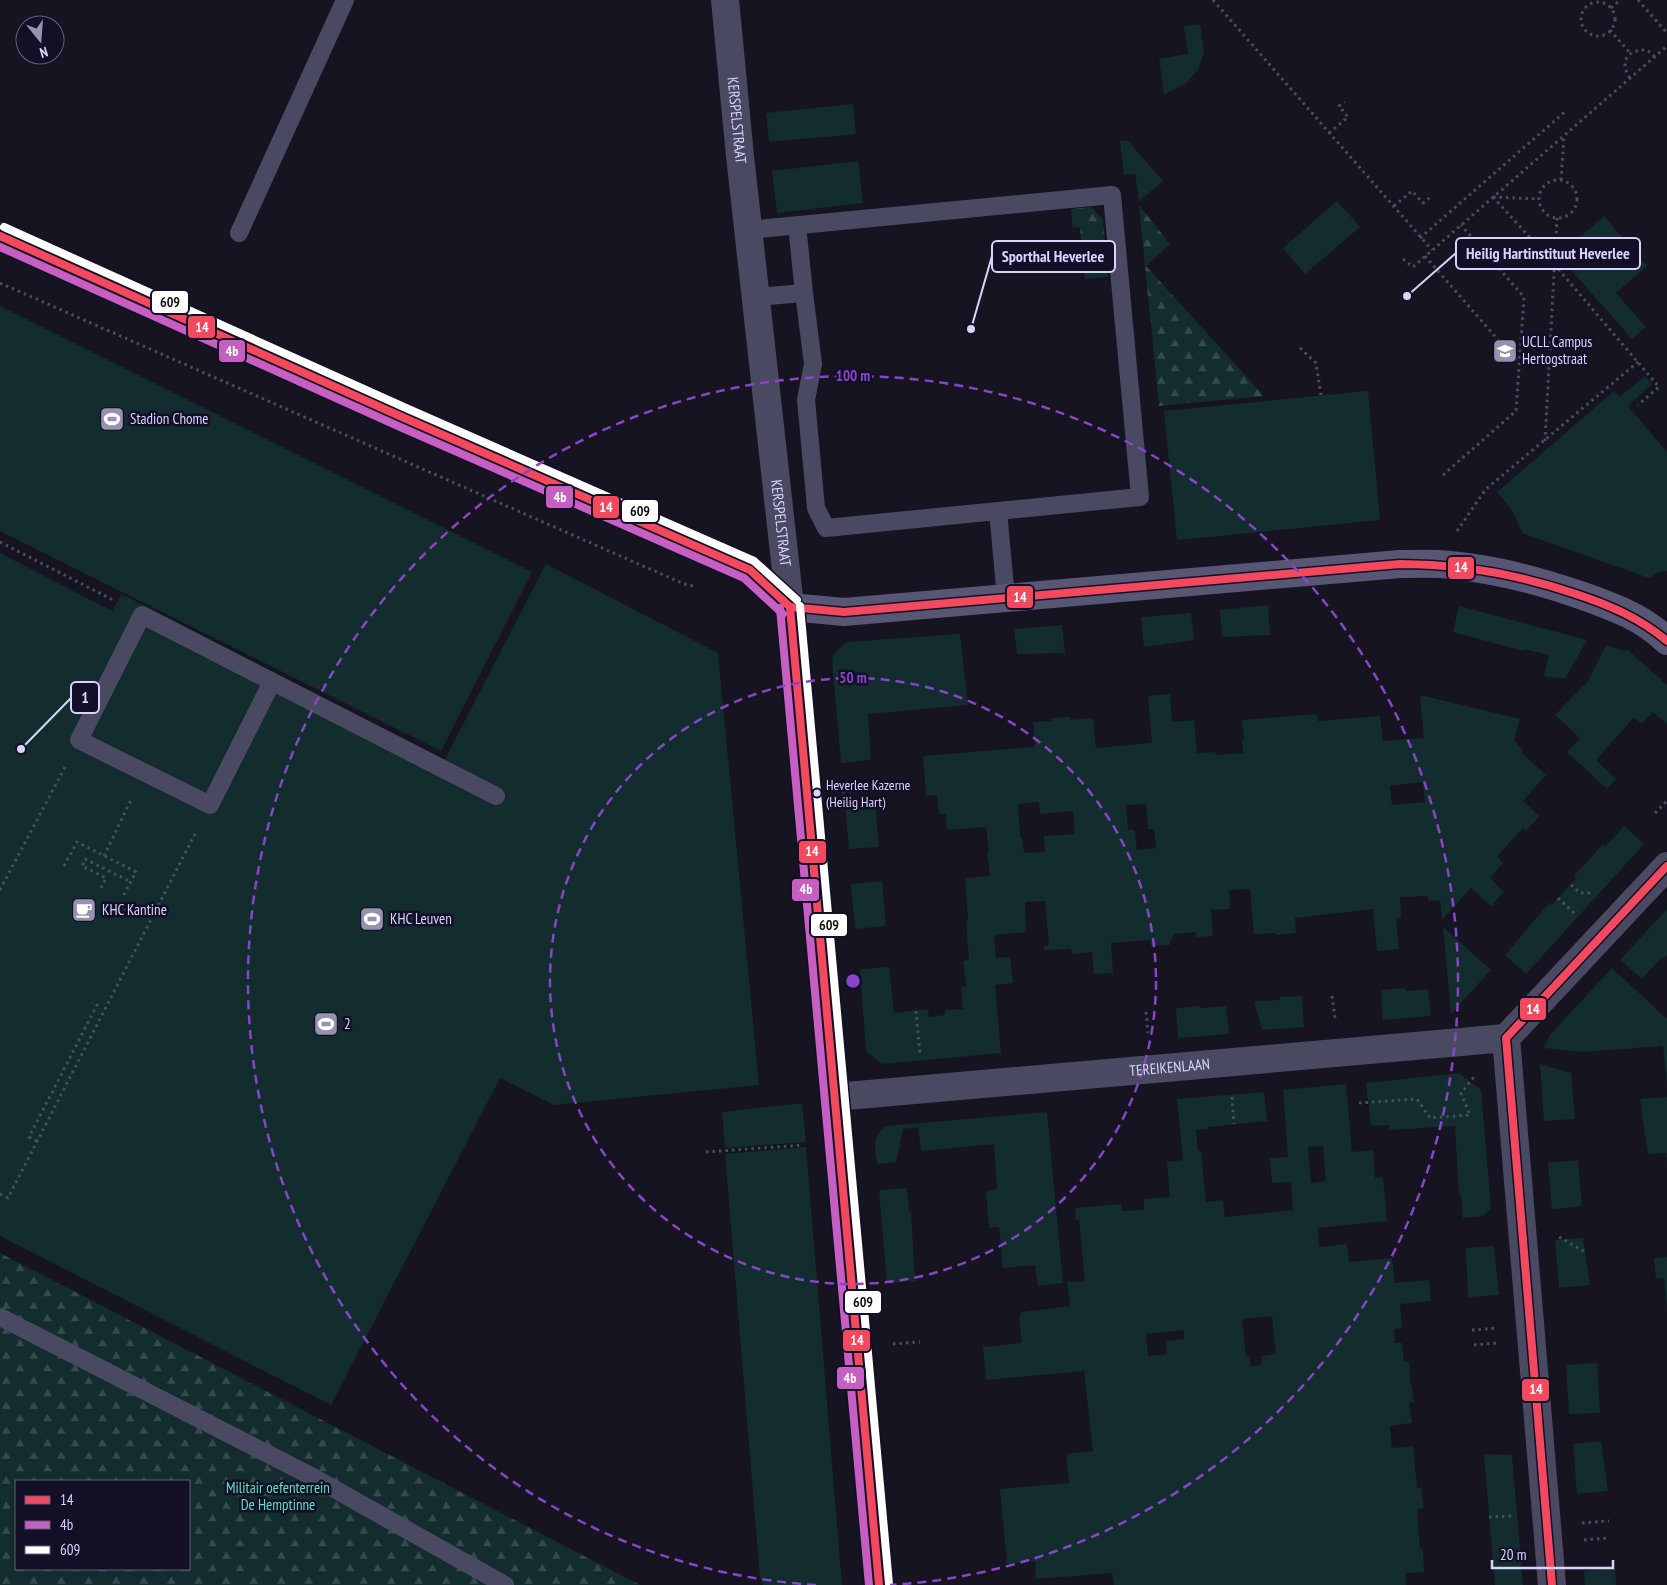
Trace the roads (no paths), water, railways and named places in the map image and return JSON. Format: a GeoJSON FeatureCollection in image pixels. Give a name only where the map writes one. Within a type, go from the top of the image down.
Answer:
{"type":"FeatureCollection","features":[{"type":"Feature","properties":{"kind":"street","name":"KERSPELSTRAAT"},"geometry":{"type":"LineString","coordinates":[[726,0],[748,230],[790,607],[879,1585]]}},
{"type":"Feature","properties":{"kind":"street"},"geometry":{"type":"LineString","coordinates":[[0,236],[402,417],[750,570],[790,607],[844,612],[1390,565],[1434,564],[1516,575],[1571,592],[1617,608],[1652,626],[1667,641]]}},
{"type":"Feature","properties":{"kind":"street"},"geometry":{"type":"LineString","coordinates":[[1552,1585],[1506,1038],[1667,866]]}},
{"type":"Feature","properties":{"kind":"street","name":"TEREIKENLAAN"},"geometry":{"type":"LineString","coordinates":[[835,1097],[1506,1038]]}},
{"type":"Feature","properties":{"kind":"lane"},"geometry":{"type":"LineString","coordinates":[[239,233],[345,0]]}},
{"type":"Feature","properties":{"kind":"lane"},"geometry":{"type":"LineString","coordinates":[[748,230],[797,225],[1112,195],[1140,497],[826,528],[816,508],[806,400],[813,364],[797,225]]}},
{"type":"Feature","properties":{"kind":"lane"},"geometry":{"type":"LineString","coordinates":[[756,296],[804,292]]}},
{"type":"Feature","properties":{"kind":"lane"},"geometry":{"type":"LineString","coordinates":[[998,511],[1006,598]]}},
{"type":"Feature","properties":{"kind":"lane"},"geometry":{"type":"LineString","coordinates":[[272,682],[210,805],[79,740],[142,615],[496,796]]}},
{"type":"Feature","properties":{"kind":"lane"},"geometry":{"type":"LineString","coordinates":[[0,1317],[312,1477],[505,1585]]}},
{"type":"Feature","properties":{"kind":"place","name":"Heilig Hartinstituut Heverlee"},"geometry":{"type":"Point","coordinates":[1407,296]}},
{"type":"Feature","properties":{"kind":"place","name":"Sporthal Heverlee"},"geometry":{"type":"Point","coordinates":[971,329]}},
{"type":"Feature","properties":{"kind":"place","name":"UCLL Campus Hertogstraat"},"geometry":{"type":"Point","coordinates":[1505,351]}},
{"type":"Feature","properties":{"kind":"place","name":"Stadion Chome"},"geometry":{"type":"Point","coordinates":[112,419]}},
{"type":"Feature","properties":{"kind":"place","name":"1"},"geometry":{"type":"Point","coordinates":[21,749]}},
{"type":"Feature","properties":{"kind":"place","name":"Heverlee Kazerne (Heilig Hart)"},"geometry":{"type":"Point","coordinates":[817,793]}},
{"type":"Feature","properties":{"kind":"place","name":"KHC Kantine"},"geometry":{"type":"Point","coordinates":[84,910]}},
{"type":"Feature","properties":{"kind":"place","name":"KHC Leuven"},"geometry":{"type":"Point","coordinates":[372,919]}},
{"type":"Feature","properties":{"kind":"place","name":"2"},"geometry":{"type":"Point","coordinates":[326,1024]}},
{"type":"Feature","properties":{"kind":"park label","name":"Militair oefenterrein De Hemptinne"},"geometry":{"type":"Point","coordinates":[278,1496]}}]}
